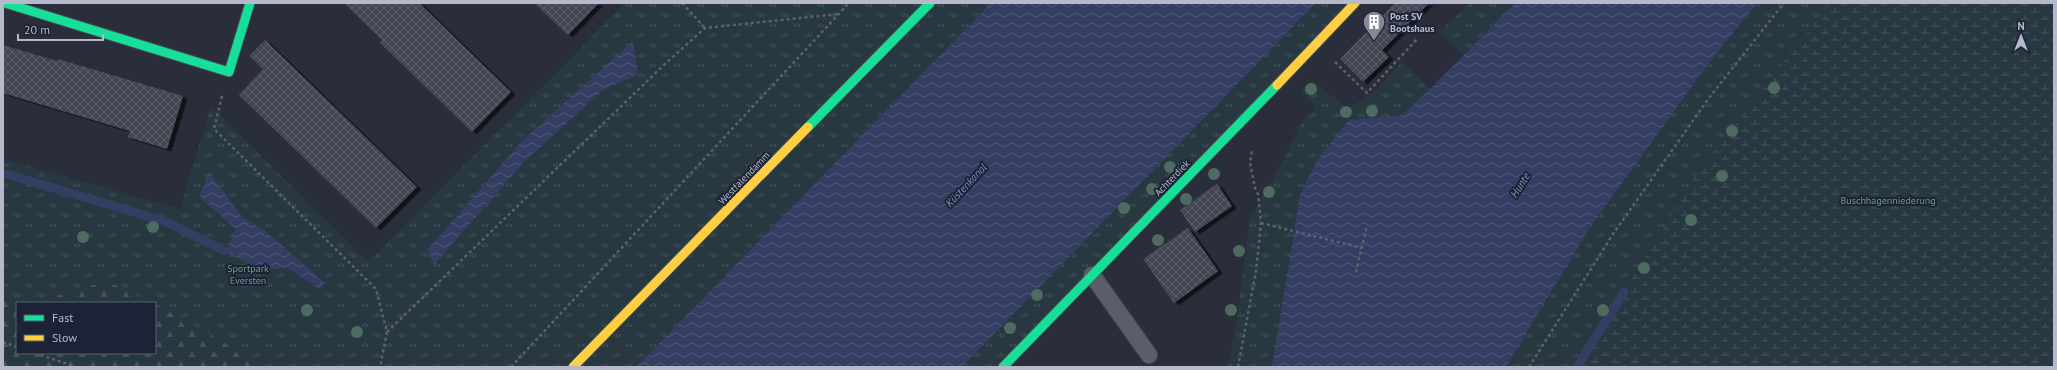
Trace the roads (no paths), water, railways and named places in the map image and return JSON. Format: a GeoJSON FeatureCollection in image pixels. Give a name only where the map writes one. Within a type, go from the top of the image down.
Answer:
{"type":"FeatureCollection","features":[{"type":"Feature","properties":{"kind":"street"},"geometry":{"type":"LineString","coordinates":[[5,3],[229,72],[250,3]]}},
{"type":"Feature","properties":{"kind":"street","name":"Westfalendamm"},"geometry":{"type":"LineString","coordinates":[[573,367],[930,3]]}},
{"type":"Feature","properties":{"kind":"street","name":"Achterdiek"},"geometry":{"type":"LineString","coordinates":[[1002,367],[1355,3]]}},
{"type":"Feature","properties":{"kind":"lane"},"geometry":{"type":"LineString","coordinates":[[1092,275],[1149,355]]}},
{"type":"Feature","properties":{"kind":"water","name":"Küstenkanal"},"geometry":{"type":"Polygon","coordinates":[[[991,3],[1316,3],[962,367],[636,367],[991,3]]]}},
{"type":"Feature","properties":{"kind":"water","name":"Hunte"},"geometry":{"type":"Polygon","coordinates":[[[1515,3],[1757,3],[1708,64],[1589,229],[1506,367],[1272,367],[1300,195],[1318,159],[1349,120],[1402,115],[1430,89],[1515,3]]]}},
{"type":"Feature","properties":{"kind":"water"},"geometry":{"type":"Polygon","coordinates":[[[633,41],[638,74],[603,90],[524,162],[434,265],[427,250],[521,142],[633,41]]]}},
{"type":"Feature","properties":{"kind":"water"},"geometry":{"type":"Polygon","coordinates":[[[209,172],[243,218],[263,229],[325,283],[319,289],[287,267],[262,271],[225,251],[236,229],[199,197],[209,172]]]}},
{"type":"Feature","properties":{"kind":"waterway"},"geometry":{"type":"LineString","coordinates":[[3,173],[167,222],[225,251]]}},
{"type":"Feature","properties":{"kind":"waterway"},"geometry":{"type":"LineString","coordinates":[[1577,367],[1624,292]]}},
{"type":"Feature","properties":{"kind":"place","name":"Post SV Bootshaus"},"geometry":{"type":"Point","coordinates":[1374,42]}},
{"type":"Feature","properties":{"kind":"park label","name":"Buschhagenniederung"},"geometry":{"type":"Point","coordinates":[1888,200]}},
{"type":"Feature","properties":{"kind":"park label","name":"Sportpark Eversten"},"geometry":{"type":"Point","coordinates":[248,274]}}]}
